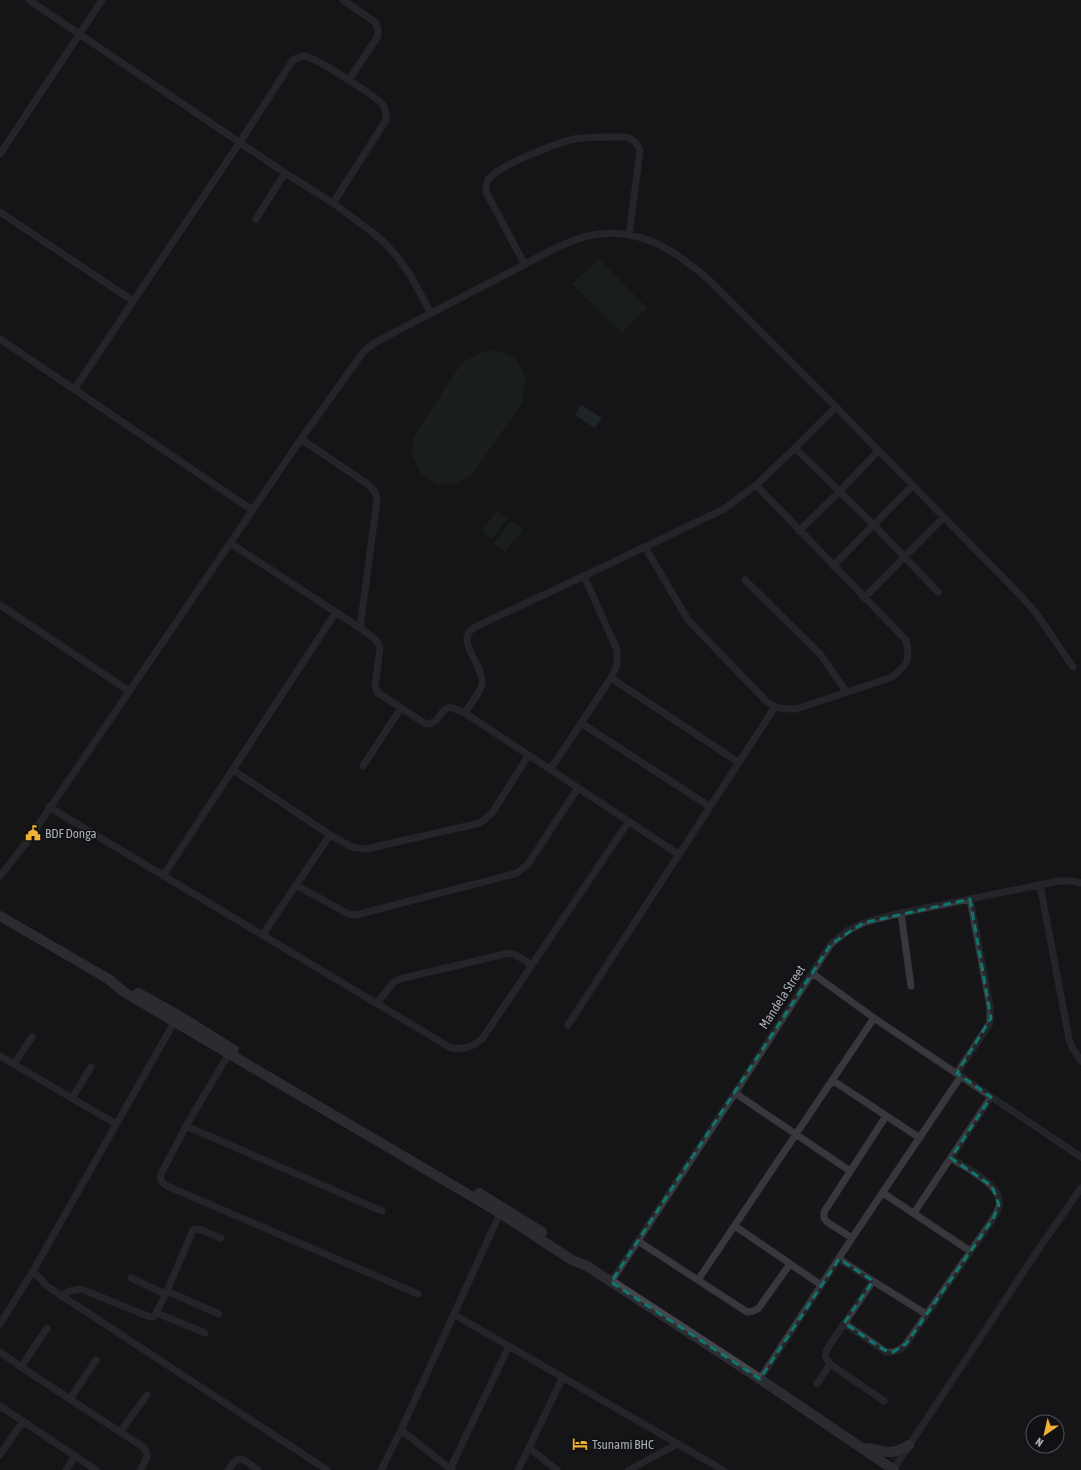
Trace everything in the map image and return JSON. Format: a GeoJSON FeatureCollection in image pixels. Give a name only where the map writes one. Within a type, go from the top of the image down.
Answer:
{"type":"FeatureCollection","features":[{"type":"Feature","properties":{"kind":"main road"},"geometry":{"type":"LineString","coordinates":[[0,916],[108,979],[140,994],[230,1051],[306,1094],[570,1251],[587,1266],[760,1379],[893,1470]]}},
{"type":"Feature","properties":{"kind":"main road"},"geometry":{"type":"LineString","coordinates":[[861,1447],[887,1453],[898,1451],[909,1445]]}},
{"type":"Feature","properties":{"kind":"street"},"geometry":{"type":"LineString","coordinates":[[29,0],[285,173],[333,203],[386,244],[409,273],[431,313]]}},
{"type":"Feature","properties":{"kind":"street"},"geometry":{"type":"LineString","coordinates":[[0,154],[102,0]]}},
{"type":"Feature","properties":{"kind":"street"},"geometry":{"type":"LineString","coordinates":[[343,0],[375,22],[378,29],[378,36],[349,80]]}},
{"type":"Feature","properties":{"kind":"street"},"geometry":{"type":"LineString","coordinates":[[75,388],[240,142],[293,60],[303,56],[312,58],[349,80],[382,104],[386,112],[386,120],[333,203]]}},
{"type":"Feature","properties":{"kind":"street"},"geometry":{"type":"LineString","coordinates":[[525,265],[486,192],[486,185],[488,180],[496,172],[537,151],[573,139],[626,137],[631,138],[639,146],[640,151],[629,235]]}},
{"type":"Feature","properties":{"kind":"street"},"geometry":{"type":"LineString","coordinates":[[256,219],[285,173]]}},
{"type":"Feature","properties":{"kind":"street"},"geometry":{"type":"LineString","coordinates":[[0,212],[133,301]]}},
{"type":"Feature","properties":{"kind":"street"},"geometry":{"type":"LineString","coordinates":[[0,876],[26,843],[252,510],[364,351],[376,342],[570,242],[593,235],[629,235],[654,242],[666,247],[707,278],[1021,596],[1036,613],[1073,667]]}},
{"type":"Feature","properties":{"kind":"street"},"geometry":{"type":"LineString","coordinates":[[0,338],[252,510]]}},
{"type":"Feature","properties":{"kind":"street"},"geometry":{"type":"LineString","coordinates":[[465,713],[482,685],[482,675],[469,648],[467,639],[468,633],[474,627],[724,509],[756,485],[836,407]]}},
{"type":"Feature","properties":{"kind":"street"},"geometry":{"type":"LineString","coordinates":[[301,439],[368,485],[375,492],[377,500],[360,628]]}},
{"type":"Feature","properties":{"kind":"street"},"geometry":{"type":"LineString","coordinates":[[795,448],[874,525],[938,592]]}},
{"type":"Feature","properties":{"kind":"street"},"geometry":{"type":"LineString","coordinates":[[799,531],[878,452]]}},
{"type":"Feature","properties":{"kind":"street"},"geometry":{"type":"LineString","coordinates":[[645,547],[688,620],[767,702],[775,707],[781,709],[796,709],[846,691],[890,678],[899,672],[906,664],[909,653],[906,640],[756,485]]}},
{"type":"Feature","properties":{"kind":"street"},"geometry":{"type":"LineString","coordinates":[[833,566],[912,486]]}},
{"type":"Feature","properties":{"kind":"street"},"geometry":{"type":"LineString","coordinates":[[864,598],[943,518]]}},
{"type":"Feature","properties":{"kind":"street"},"geometry":{"type":"LineString","coordinates":[[230,544],[336,612],[379,643],[380,648],[375,689],[378,693],[426,724],[435,723],[446,708],[450,706],[465,713],[678,854]]}},
{"type":"Feature","properties":{"kind":"street"},"geometry":{"type":"LineString","coordinates":[[550,770],[611,678],[617,665],[617,650],[584,576]]}},
{"type":"Feature","properties":{"kind":"street"},"geometry":{"type":"LineString","coordinates":[[745,580],[820,654],[846,691]]}},
{"type":"Feature","properties":{"kind":"street"},"geometry":{"type":"LineString","coordinates":[[0,605],[129,692]]}},
{"type":"Feature","properties":{"kind":"street"},"geometry":{"type":"LineString","coordinates":[[163,876],[336,612]]}},
{"type":"Feature","properties":{"kind":"street"},"geometry":{"type":"LineString","coordinates":[[611,678],[738,762]]}},
{"type":"Feature","properties":{"kind":"street"},"geometry":{"type":"LineString","coordinates":[[568,1025],[709,806],[775,707]]}},
{"type":"Feature","properties":{"kind":"street"},"geometry":{"type":"LineString","coordinates":[[363,766],[401,708]]}},
{"type":"Feature","properties":{"kind":"street"},"geometry":{"type":"LineString","coordinates":[[581,723],[709,806]]}},
{"type":"Feature","properties":{"kind":"street"},"geometry":{"type":"LineString","coordinates":[[233,770],[330,835],[352,847],[366,849],[480,823],[492,813],[528,756]]}},
{"type":"Feature","properties":{"kind":"street"},"geometry":{"type":"LineString","coordinates":[[296,885],[348,914],[356,915],[517,873],[528,864],[578,788]]}},
{"type":"Feature","properties":{"kind":"street"},"geometry":{"type":"LineString","coordinates":[[49,807],[452,1048],[461,1049],[469,1048],[482,1039],[629,821]]}},
{"type":"Feature","properties":{"kind":"street"},"geometry":{"type":"LineString","coordinates":[[263,934],[330,835]]}},
{"type":"Feature","properties":{"kind":"street","name":"Mandela Street"},"geometry":{"type":"LineString","coordinates":[[611,1282],[831,944],[847,932],[863,923],[901,913],[1040,885],[1065,881],[1081,883]]}},
{"type":"Feature","properties":{"kind":"street"},"geometry":{"type":"LineString","coordinates":[[1040,885],[1069,1039],[1072,1047],[1081,1060]]}},
{"type":"Feature","properties":{"kind":"street"},"geometry":{"type":"LineString","coordinates":[[760,1379],[852,1238],[920,1138],[988,1027],[991,1018],[990,1007],[970,899]]}},
{"type":"Feature","properties":{"kind":"street"},"geometry":{"type":"LineString","coordinates":[[901,913],[911,986]]}},
{"type":"Feature","properties":{"kind":"street"},"geometry":{"type":"LineString","coordinates":[[377,1003],[393,983],[400,979],[509,953],[516,955],[532,965]]}},
{"type":"Feature","properties":{"kind":"street"},"geometry":{"type":"LineString","coordinates":[[812,973],[874,1018],[1081,1157]]}},
{"type":"Feature","properties":{"kind":"street"},"geometry":{"type":"LineString","coordinates":[[0,1324],[33,1271],[176,1018]]}},
{"type":"Feature","properties":{"kind":"street"},"geometry":{"type":"LineString","coordinates":[[698,1280],[874,1018]]}},
{"type":"Feature","properties":{"kind":"street"},"geometry":{"type":"LineString","coordinates":[[14,1064],[32,1037]]}},
{"type":"Feature","properties":{"kind":"street"},"geometry":{"type":"LineString","coordinates":[[230,1051],[186,1126],[160,1177],[161,1182],[165,1186],[418,1294]]}},
{"type":"Feature","properties":{"kind":"street"},"geometry":{"type":"LineString","coordinates":[[0,1056],[116,1124]]}},
{"type":"Feature","properties":{"kind":"street"},"geometry":{"type":"LineString","coordinates":[[72,1098],[91,1067]]}},
{"type":"Feature","properties":{"kind":"street"},"geometry":{"type":"LineString","coordinates":[[832,1080],[920,1138]]}},
{"type":"Feature","properties":{"kind":"street"},"geometry":{"type":"LineString","coordinates":[[735,1093],[850,1171]]}},
{"type":"Feature","properties":{"kind":"street"},"geometry":{"type":"LineString","coordinates":[[914,1213],[991,1096]]}},
{"type":"Feature","properties":{"kind":"street"},"geometry":{"type":"LineString","coordinates":[[852,1238],[827,1222],[824,1215],[825,1209],[886,1116]]}},
{"type":"Feature","properties":{"kind":"street"},"geometry":{"type":"LineString","coordinates":[[186,1126],[382,1211]]}},
{"type":"Feature","properties":{"kind":"street"},"geometry":{"type":"LineString","coordinates":[[844,1323],[884,1350],[893,1352],[903,1347],[996,1214],[999,1205],[999,1197],[992,1186],[951,1158]]}},
{"type":"Feature","properties":{"kind":"street"},"geometry":{"type":"LineString","coordinates":[[893,1470],[1081,1188]]}},
{"type":"Feature","properties":{"kind":"street"},"geometry":{"type":"LineString","coordinates":[[883,1193],[970,1251]]}},
{"type":"Feature","properties":{"kind":"street"},"geometry":{"type":"LineString","coordinates":[[381,1470],[455,1314],[502,1210]]}},
{"type":"Feature","properties":{"kind":"street"},"geometry":{"type":"LineString","coordinates":[[735,1226],[821,1285]]}},
{"type":"Feature","properties":{"kind":"street"},"geometry":{"type":"LineString","coordinates":[[61,1296],[70,1291],[81,1289],[151,1317],[154,1316],[157,1313],[193,1230],[199,1228],[221,1238]]}},
{"type":"Feature","properties":{"kind":"street"},"geometry":{"type":"LineString","coordinates":[[638,1241],[744,1311],[751,1312],[760,1306],[790,1264]]}},
{"type":"Feature","properties":{"kind":"street"},"geometry":{"type":"LineString","coordinates":[[839,1258],[926,1314]]}},
{"type":"Feature","properties":{"kind":"street"},"geometry":{"type":"LineString","coordinates":[[33,1271],[44,1284],[61,1296],[327,1470]]}},
{"type":"Feature","properties":{"kind":"street"},"geometry":{"type":"LineString","coordinates":[[131,1278],[219,1314]]}},
{"type":"Feature","properties":{"kind":"street"},"geometry":{"type":"LineString","coordinates":[[873,1281],[825,1353],[830,1364],[884,1401]]}},
{"type":"Feature","properties":{"kind":"street"},"geometry":{"type":"LineString","coordinates":[[157,1313],[205,1333]]}},
{"type":"Feature","properties":{"kind":"street"},"geometry":{"type":"LineString","coordinates":[[455,1314],[723,1470]]}},
{"type":"Feature","properties":{"kind":"street"},"geometry":{"type":"LineString","coordinates":[[20,1367],[47,1328]]}},
{"type":"Feature","properties":{"kind":"street"},"geometry":{"type":"LineString","coordinates":[[401,1430],[451,1470],[508,1346]]}},
{"type":"Feature","properties":{"kind":"street"},"geometry":{"type":"LineString","coordinates":[[0,1352],[20,1367],[143,1447],[147,1453],[146,1460],[140,1470]]}},
{"type":"Feature","properties":{"kind":"street"},"geometry":{"type":"LineString","coordinates":[[70,1399],[96,1360]]}},
{"type":"Feature","properties":{"kind":"street"},"geometry":{"type":"LineString","coordinates":[[817,1384],[830,1364]]}},
{"type":"Feature","properties":{"kind":"street"},"geometry":{"type":"LineString","coordinates":[[518,1470],[563,1377]]}},
{"type":"Feature","properties":{"kind":"street"},"geometry":{"type":"LineString","coordinates":[[120,1432],[147,1395]]}},
{"type":"Feature","properties":{"kind":"street"},"geometry":{"type":"LineString","coordinates":[[0,1406],[96,1470]]}},
{"type":"Feature","properties":{"kind":"street"},"geometry":{"type":"LineString","coordinates":[[0,1455],[23,1421]]}},
{"type":"Feature","properties":{"kind":"street"},"geometry":{"type":"LineString","coordinates":[[629,1470],[676,1444]]}},
{"type":"Feature","properties":{"kind":"street"},"geometry":{"type":"LineString","coordinates":[[529,1448],[557,1470]]}},
{"type":"Feature","properties":{"kind":"street"},"geometry":{"type":"LineString","coordinates":[[66,1470],[75,1456]]}},
{"type":"Feature","properties":{"kind":"street"},"geometry":{"type":"LineString","coordinates":[[228,1470],[234,1462],[239,1459],[244,1460],[258,1470]]}},
{"type":"Feature","properties":{"kind":"highlighted area"},"geometry":{"type":"Polygon","coordinates":[[[970,899],[991,1018],[957,1073],[991,1097],[951,1158],[992,1186],[999,1205],[993,1219],[906,1344],[893,1352],[884,1350],[844,1323],[873,1281],[839,1259],[760,1379],[611,1282],[831,944],[863,923],[970,899]]]}},
{"type":"Feature","properties":{"kind":"shaded area"},"geometry":{"type":"Polygon","coordinates":[[[599,259],[647,308],[622,333],[572,284],[599,259]]]}},
{"type":"Feature","properties":{"kind":"shaded area"},"geometry":{"type":"Polygon","coordinates":[[[496,350],[516,358],[525,376],[523,401],[472,475],[453,485],[437,484],[421,474],[411,453],[414,436],[461,364],[481,352],[496,350]]]}},
{"type":"Feature","properties":{"kind":"shaded area"},"geometry":{"type":"Polygon","coordinates":[[[581,405],[602,418],[595,428],[575,415],[581,405]]]}},
{"type":"Feature","properties":{"kind":"shaded area"},"geometry":{"type":"Polygon","coordinates":[[[497,511],[507,519],[492,539],[481,531],[497,511]]]}},
{"type":"Feature","properties":{"kind":"shaded area"},"geometry":{"type":"Polygon","coordinates":[[[511,521],[523,530],[505,552],[494,543],[511,521]]]}},
{"type":"Feature","properties":{"kind":"place","name":"BDF Donga"},"geometry":{"type":"Point","coordinates":[33,833]}},
{"type":"Feature","properties":{"kind":"place","name":"Tsunami BHC"},"geometry":{"type":"Point","coordinates":[580,1444]}}]}
